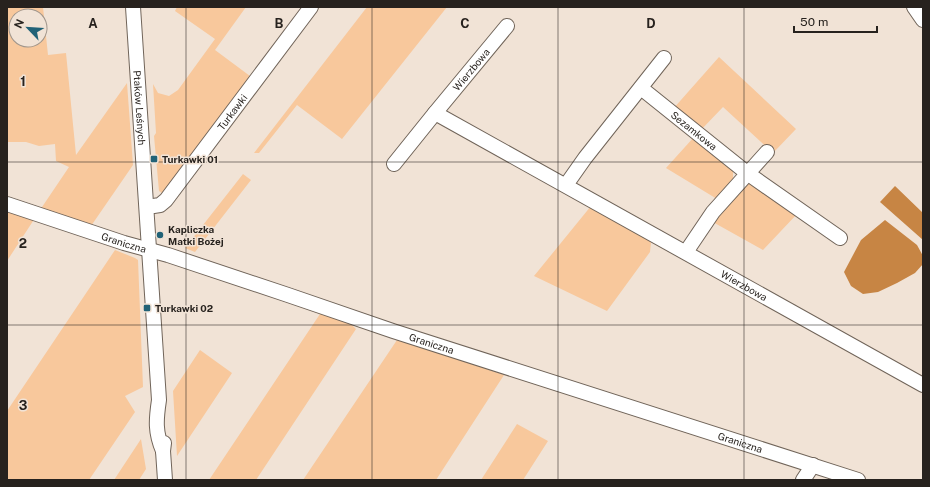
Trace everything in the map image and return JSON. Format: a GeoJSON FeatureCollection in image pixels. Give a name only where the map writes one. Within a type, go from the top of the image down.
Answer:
{"type":"FeatureCollection","features":[{"type":"Feature","properties":{"kind":"street","name":"Ptaków Leśnych"},"geometry":{"type":"LineString","coordinates":[[133,7],[159,400],[164,413],[165,438],[163,451],[165,480]]}},
{"type":"Feature","properties":{"kind":"street","name":"Turkawki"},"geometry":{"type":"LineString","coordinates":[[147,207],[157,206],[166,200],[311,7]]}},
{"type":"Feature","properties":{"kind":"street"},"geometry":{"type":"LineString","coordinates":[[914,7],[923,20]]}},
{"type":"Feature","properties":{"kind":"street","name":"Wierzbowa"},"geometry":{"type":"LineString","coordinates":[[394,164],[506,26]]}},
{"type":"Feature","properties":{"kind":"street"},"geometry":{"type":"LineString","coordinates":[[566,185],[585,158],[664,58]]}},
{"type":"Feature","properties":{"kind":"street","name":"Sezamkowa"},"geometry":{"type":"LineString","coordinates":[[641,88],[747,173],[840,238]]}},
{"type":"Feature","properties":{"kind":"street","name":"Wierzbowa"},"geometry":{"type":"LineString","coordinates":[[435,113],[923,385]]}},
{"type":"Feature","properties":{"kind":"street"},"geometry":{"type":"LineString","coordinates":[[686,252],[713,212],[766,152]]}},
{"type":"Feature","properties":{"kind":"street","name":"Graniczna"},"geometry":{"type":"LineString","coordinates":[[7,204],[116,241],[150,250],[288,295],[393,331],[858,480]]}},
{"type":"Feature","properties":{"kind":"street"},"geometry":{"type":"LineString","coordinates":[[803,480],[813,465]]}},
{"type":"Feature","properties":{"kind":"shaded area"},"geometry":{"type":"Polygon","coordinates":[[[7,7],[43,8],[8,8],[8,48],[47,48],[48,55],[66,53],[76,155],[127,83],[133,165],[91,226],[40,210],[69,167],[56,161],[55,144],[39,146],[26,142],[7,142],[7,7]]]}},
{"type":"Feature","properties":{"kind":"shaded area"},"geometry":{"type":"Polygon","coordinates":[[[177,7],[246,7],[215,50],[250,76],[165,195],[159,191],[154,136],[156,133],[153,84],[158,93],[169,96],[178,90],[215,39],[175,11],[177,7]]]}},
{"type":"Feature","properties":{"kind":"shaded area"},"geometry":{"type":"Polygon","coordinates":[[[367,7],[447,7],[342,139],[297,105],[259,153],[254,153],[367,7]]]}},
{"type":"Feature","properties":{"kind":"shaded area"},"geometry":{"type":"Polygon","coordinates":[[[719,57],[796,129],[773,153],[723,107],[700,131],[673,109],[719,57]]]}},
{"type":"Feature","properties":{"kind":"shaded area"},"geometry":{"type":"Polygon","coordinates":[[[694,137],[733,169],[733,181],[717,199],[666,168],[694,137]]]}},
{"type":"Feature","properties":{"kind":"shaded area"},"geometry":{"type":"Polygon","coordinates":[[[243,174],[251,180],[195,252],[185,248],[243,174]]]}},
{"type":"Feature","properties":{"kind":"shaded area"},"geometry":{"type":"Polygon","coordinates":[[[756,183],[798,213],[763,250],[711,221],[745,184],[756,183]]]}},
{"type":"Feature","properties":{"kind":"shaded area"},"geometry":{"type":"Polygon","coordinates":[[[895,186],[923,213],[923,240],[880,202],[895,186]]]}},
{"type":"Feature","properties":{"kind":"shaded area"},"geometry":{"type":"Polygon","coordinates":[[[591,206],[648,237],[651,243],[650,252],[607,311],[534,276],[591,206]]]}},
{"type":"Feature","properties":{"kind":"shaded area"},"geometry":{"type":"Polygon","coordinates":[[[7,209],[35,218],[7,261],[7,209]]]}},
{"type":"Feature","properties":{"kind":"shaded area"},"geometry":{"type":"Polygon","coordinates":[[[885,220],[917,245],[923,256],[923,264],[915,273],[897,283],[878,292],[863,294],[851,286],[844,272],[861,240],[885,220]]]}},
{"type":"Feature","properties":{"kind":"shaded area"},"geometry":{"type":"Polygon","coordinates":[[[115,250],[138,260],[143,387],[125,396],[135,412],[89,480],[7,480],[7,411],[115,250]]]}},
{"type":"Feature","properties":{"kind":"shaded area"},"geometry":{"type":"Polygon","coordinates":[[[320,314],[351,324],[356,329],[256,480],[209,480],[320,314]]]}},
{"type":"Feature","properties":{"kind":"shaded area"},"geometry":{"type":"Polygon","coordinates":[[[397,340],[504,375],[436,480],[303,480],[397,340]]]}},
{"type":"Feature","properties":{"kind":"shaded area"},"geometry":{"type":"Polygon","coordinates":[[[200,350],[232,373],[177,456],[173,391],[200,350]]]}},
{"type":"Feature","properties":{"kind":"shaded area"},"geometry":{"type":"Polygon","coordinates":[[[517,424],[548,441],[523,480],[481,480],[517,424]]]}},
{"type":"Feature","properties":{"kind":"shaded area"},"geometry":{"type":"Polygon","coordinates":[[[141,439],[146,469],[139,480],[114,480],[141,439]]]}},
{"type":"Feature","properties":{"kind":"place","name":"Turkawki 01"},"geometry":{"type":"Point","coordinates":[154,159]}},
{"type":"Feature","properties":{"kind":"place","name":"Kapliczka Matki Bożej"},"geometry":{"type":"Point","coordinates":[160,235]}},
{"type":"Feature","properties":{"kind":"place","name":"Turkawki 02"},"geometry":{"type":"Point","coordinates":[147,308]}}]}
